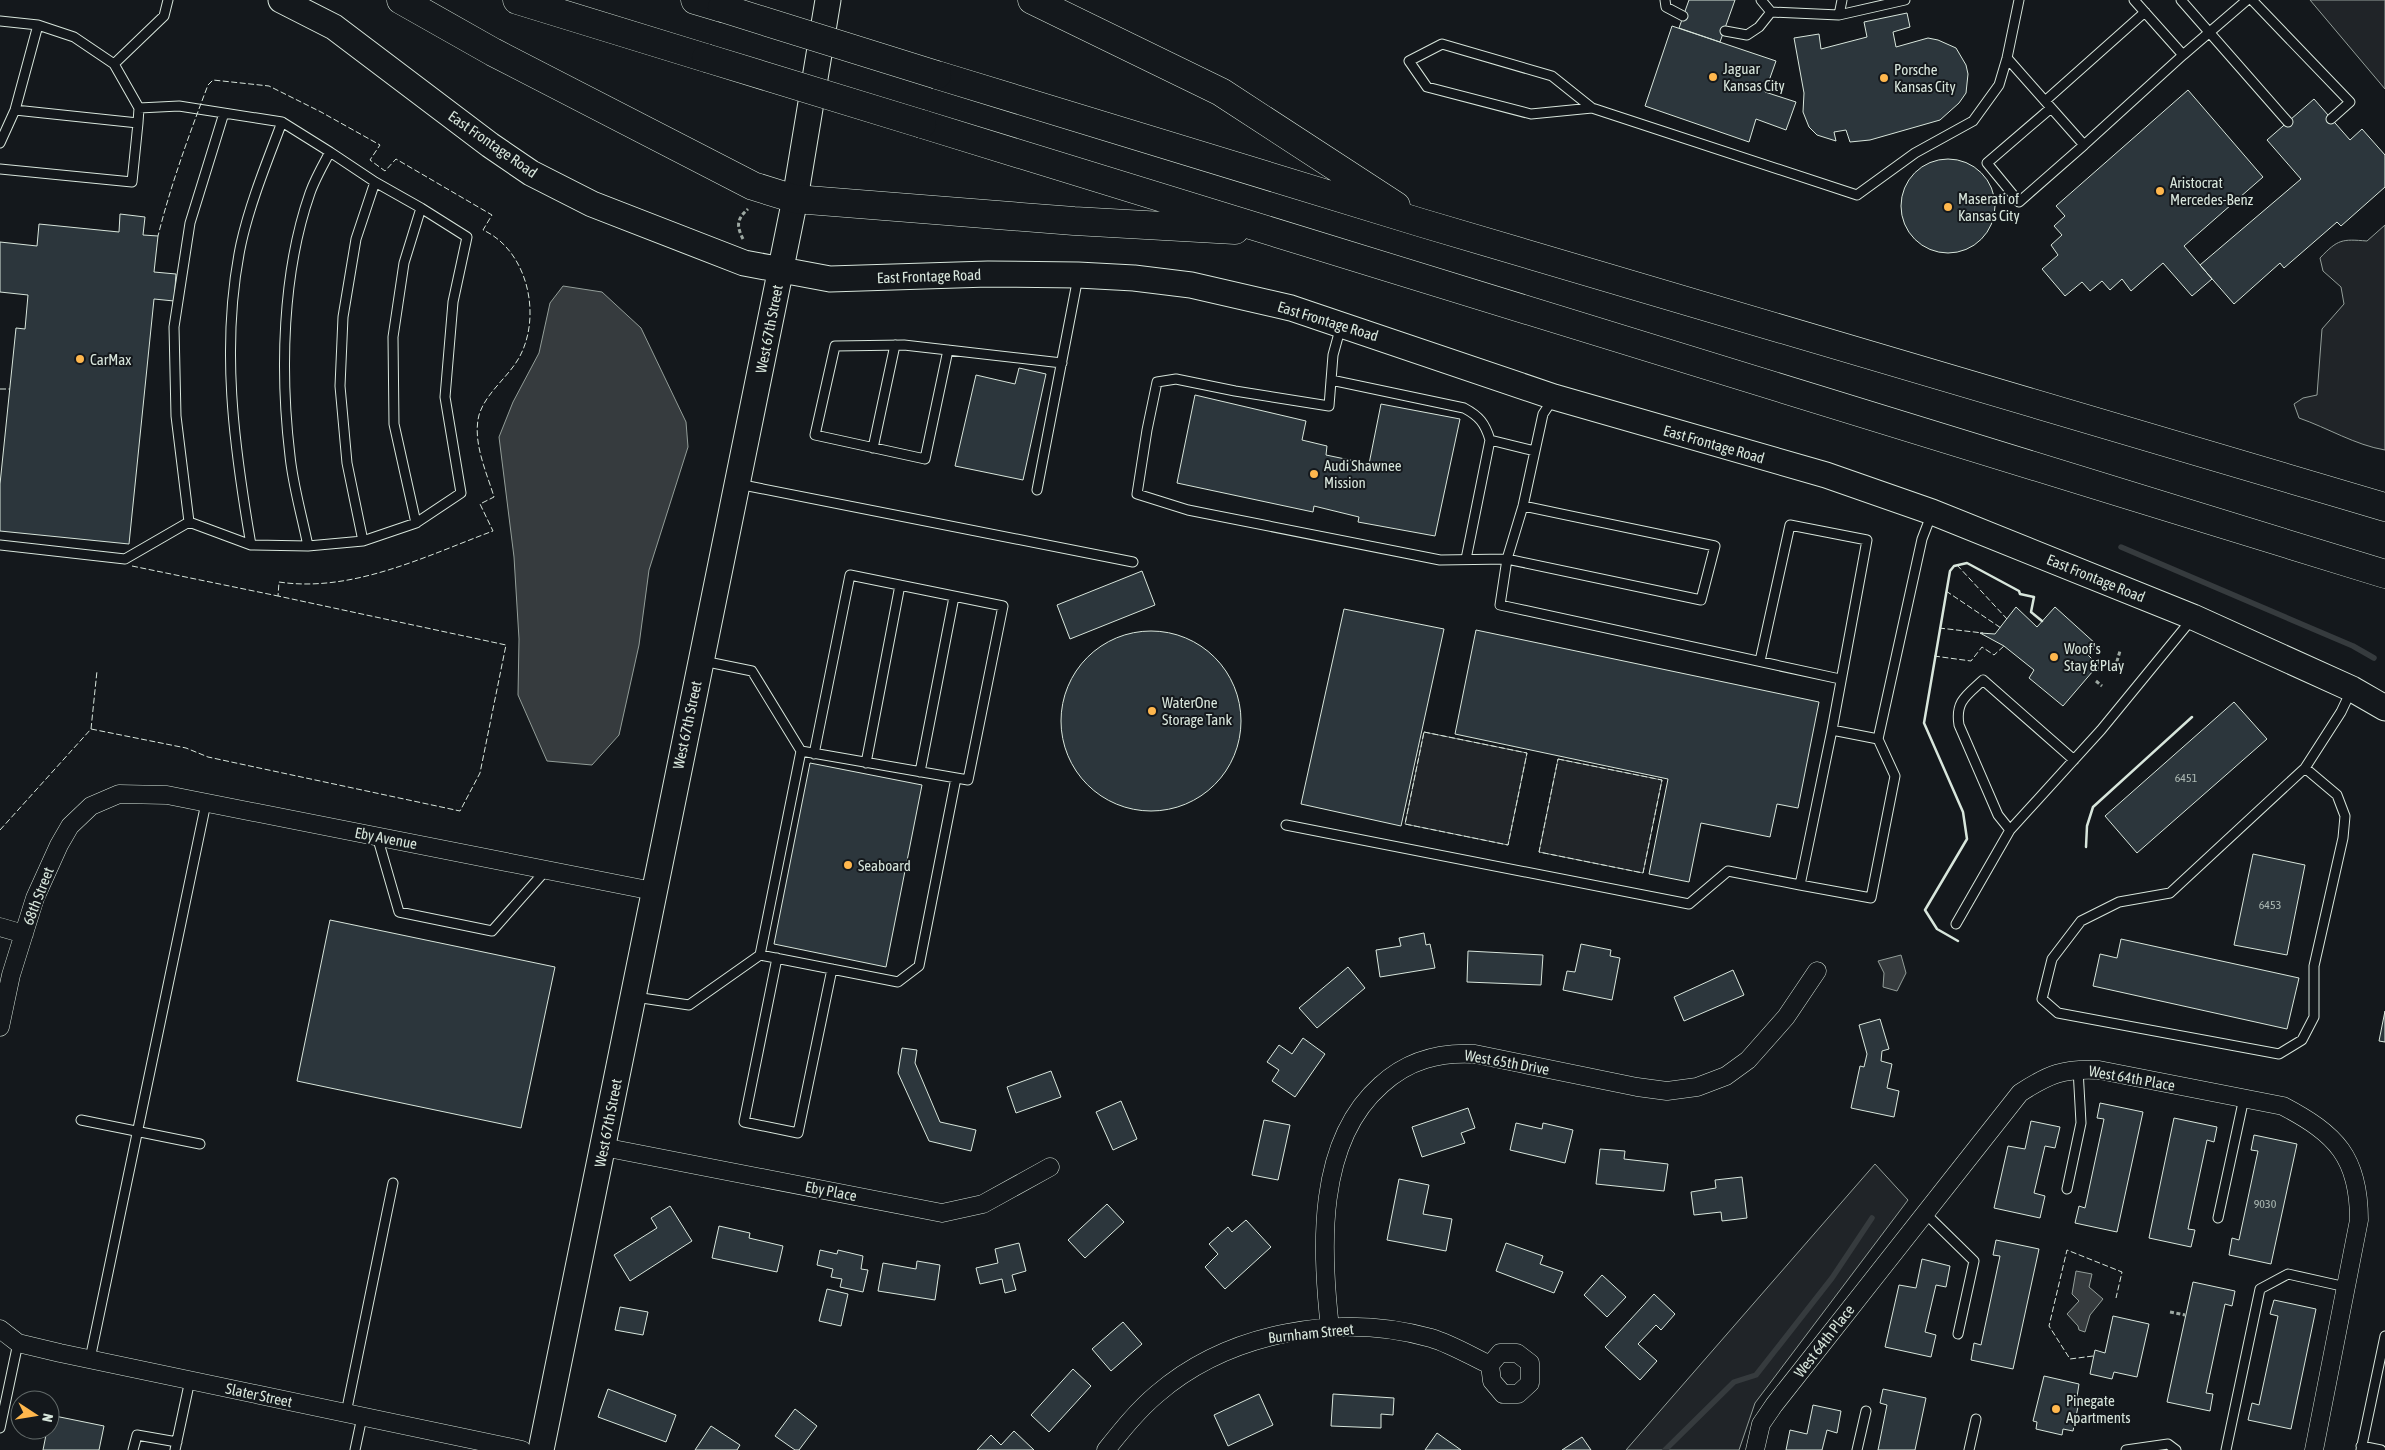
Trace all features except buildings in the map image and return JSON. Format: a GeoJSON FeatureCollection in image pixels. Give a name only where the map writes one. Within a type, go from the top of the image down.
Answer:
{"type":"FeatureCollection","features":[{"type":"Feature","properties":{"kind":"highway"},"geometry":{"type":"LineString","coordinates":[[401,0],[518,65],[753,186],[795,199],[1064,221],[1277,232]]}},
{"type":"Feature","properties":{"kind":"highway"},"geometry":{"type":"LineString","coordinates":[[517,0],[2373,570],[2385,583]]}},
{"type":"Feature","properties":{"kind":"highway"},"geometry":{"type":"LineString","coordinates":[[695,0],[1422,223],[2379,503]]}},
{"type":"Feature","properties":{"kind":"highway"},"geometry":{"type":"LineString","coordinates":[[1032,0],[1221,92],[1422,223]]}},
{"type":"Feature","properties":{"kind":"street","name":"East Frontage Road"},"geometry":{"type":"LineString","coordinates":[[281,0],[334,27],[490,145],[531,173],[601,208],[744,263],[830,279],[988,274],[1134,278],[1191,285],[1283,306],[1342,324],[1554,397],[1826,475],[1932,512],[2193,617],[2352,689],[2385,708]]}},
{"type":"Feature","properties":{"kind":"street","name":"West 67th Street"},"geometry":{"type":"LineString","coordinates":[[541,1450],[795,199],[828,0]]}},
{"type":"Feature","properties":{"kind":"street","name":"Eby Avenue"},"geometry":{"type":"LineString","coordinates":[[119,794],[167,795],[206,802],[653,891]]}},
{"type":"Feature","properties":{"kind":"street","name":"68th Street"},"geometry":{"type":"LineString","coordinates":[[0,1027],[12,975],[35,898],[58,845],[70,826],[91,806],[119,794]]}},
{"type":"Feature","properties":{"kind":"street"},"geometry":{"type":"LineString","coordinates":[[0,928],[24,934]]}},
{"type":"Feature","properties":{"kind":"street","name":"West 65th Drive"},"geometry":{"type":"LineString","coordinates":[[1330,1328],[1327,1301],[1326,1206],[1337,1152],[1347,1126],[1366,1098],[1395,1072],[1423,1058],[1456,1053],[1475,1054],[1667,1091],[1697,1087],[1726,1076],[1748,1060],[1786,1017],[1818,971]]}},
{"type":"Feature","properties":{"kind":"street","name":"West 64th Place"},"geometry":{"type":"LineString","coordinates":[[1755,1450],[1761,1424],[1774,1405],[2020,1094],[2046,1076],[2078,1069],[2099,1070],[2283,1106],[2310,1120],[2326,1132],[2345,1154],[2357,1181],[2359,1220],[2314,1450]]}},
{"type":"Feature","properties":{"kind":"street","name":"Eby Place"},"geometry":{"type":"LineString","coordinates":[[603,1147],[942,1213],[983,1204],[1050,1166]]}},
{"type":"Feature","properties":{"kind":"street","name":"Burnham Street"},"geometry":{"type":"LineString","coordinates":[[1106,1450],[1131,1420],[1158,1393],[1190,1370],[1220,1353],[1268,1337],[1330,1328],[1390,1330],[1431,1339],[1490,1365]]}},
{"type":"Feature","properties":{"kind":"street","name":"Slater Street"},"geometry":{"type":"LineString","coordinates":[[0,1329],[18,1343],[522,1450]]}},
{"type":"Feature","properties":{"kind":"lane"},"geometry":{"type":"LineString","coordinates":[[114,64],[164,16],[168,0]]}},
{"type":"Feature","properties":{"kind":"lane"},"geometry":{"type":"LineString","coordinates":[[1665,0],[1666,7],[1683,16]]}},
{"type":"Feature","properties":{"kind":"lane"},"geometry":{"type":"LineString","coordinates":[[1761,0],[1771,12],[1839,15],[1901,0]]}},
{"type":"Feature","properties":{"kind":"lane"},"geometry":{"type":"LineString","coordinates":[[1839,15],[1842,0]]}},
{"type":"Feature","properties":{"kind":"lane"},"geometry":{"type":"LineString","coordinates":[[1592,108],[1531,114],[1427,88],[1409,61],[1442,44],[1552,76],[1592,108],[1857,194],[1915,153],[1972,121],[1999,85],[2007,58],[2019,0]]}},
{"type":"Feature","properties":{"kind":"lane"},"geometry":{"type":"LineString","coordinates":[[2134,0],[2183,55]]}},
{"type":"Feature","properties":{"kind":"lane"},"geometry":{"type":"LineString","coordinates":[[2181,0],[2288,122]]}},
{"type":"Feature","properties":{"kind":"lane"},"geometry":{"type":"LineString","coordinates":[[2144,12],[1987,164],[2019,202],[2246,0]]}},
{"type":"Feature","properties":{"kind":"lane"},"geometry":{"type":"LineString","coordinates":[[2252,0],[2350,102],[2331,119]]}},
{"type":"Feature","properties":{"kind":"lane"},"geometry":{"type":"LineString","coordinates":[[1725,31],[1747,35],[1759,26],[1771,12]]}},
{"type":"Feature","properties":{"kind":"lane"},"geometry":{"type":"LineString","coordinates":[[0,21],[38,25],[74,37],[114,64],[139,108],[132,182],[0,170]]}},
{"type":"Feature","properties":{"kind":"lane"},"geometry":{"type":"LineString","coordinates":[[0,143],[15,110],[38,25]]}},
{"type":"Feature","properties":{"kind":"lane"},"geometry":{"type":"LineString","coordinates":[[2007,58],[2084,145]]}},
{"type":"Feature","properties":{"kind":"lane"},"geometry":{"type":"LineString","coordinates":[[139,108],[179,106],[282,122],[375,182],[468,236],[453,302],[445,397],[461,493],[416,523],[363,541],[308,546],[251,545],[188,522]]}},
{"type":"Feature","properties":{"kind":"lane"},"geometry":{"type":"LineString","coordinates":[[15,110],[138,123]]}},
{"type":"Feature","properties":{"kind":"lane"},"geometry":{"type":"LineString","coordinates":[[188,522],[176,416],[174,327],[190,223],[224,113]]}},
{"type":"Feature","properties":{"kind":"lane"},"geometry":{"type":"LineString","coordinates":[[251,545],[238,472],[230,392],[232,311],[241,244],[282,122]]}},
{"type":"Feature","properties":{"kind":"lane"},"geometry":{"type":"LineString","coordinates":[[308,546],[290,458],[285,392],[287,324],[290,273],[310,192],[330,152]]}},
{"type":"Feature","properties":{"kind":"lane"},"geometry":{"type":"LineString","coordinates":[[363,541],[347,463],[340,386],[343,317],[356,239],[375,182]]}},
{"type":"Feature","properties":{"kind":"lane"},"geometry":{"type":"LineString","coordinates":[[416,523],[394,424],[393,336],[404,262],[421,208]]}},
{"type":"Feature","properties":{"kind":"lane"},"geometry":{"type":"LineString","coordinates":[[1037,490],[1078,275]]}},
{"type":"Feature","properties":{"kind":"lane"},"geometry":{"type":"LineString","coordinates":[[1342,324],[1333,355],[1330,406],[1235,391],[1176,379],[1157,382],[1137,494],[1188,510],[1440,560],[1507,559],[1701,600],[1715,546],[1523,506]]}},
{"type":"Feature","properties":{"kind":"lane"},"geometry":{"type":"LineString","coordinates":[[948,350],[925,459],[815,435],[835,346],[895,345],[948,350],[1062,363]]}},
{"type":"Feature","properties":{"kind":"lane"},"geometry":{"type":"LineString","coordinates":[[873,448],[895,345]]}},
{"type":"Feature","properties":{"kind":"lane"},"geometry":{"type":"LineString","coordinates":[[1331,380],[1464,408],[1479,416],[1486,427],[1490,440],[1466,560]]}},
{"type":"Feature","properties":{"kind":"lane"},"geometry":{"type":"LineString","coordinates":[[1554,397],[1542,414],[1523,506],[1507,559],[1500,605],[1840,679]]}},
{"type":"Feature","properties":{"kind":"lane"},"geometry":{"type":"LineString","coordinates":[[1490,440],[1535,451]]}},
{"type":"Feature","properties":{"kind":"lane"},"geometry":{"type":"LineString","coordinates":[[737,484],[1133,562]]}},
{"type":"Feature","properties":{"kind":"lane"},"geometry":{"type":"LineString","coordinates":[[1286,825],[1689,904],[1728,871],[1872,898],[1895,776],[1878,739],[1922,539],[1932,512]]}},
{"type":"Feature","properties":{"kind":"lane"},"geometry":{"type":"LineString","coordinates":[[0,545],[125,559],[188,522]]}},
{"type":"Feature","properties":{"kind":"lane"},"geometry":{"type":"LineString","coordinates":[[1760,661],[1790,525],[1867,540],[1832,730],[1800,885]]}},
{"type":"Feature","properties":{"kind":"lane"},"geometry":{"type":"LineString","coordinates":[[801,752],[968,780],[1003,606],[850,575],[814,754]]}},
{"type":"Feature","properties":{"kind":"lane"},"geometry":{"type":"LineString","coordinates":[[866,763],[900,586]]}},
{"type":"Feature","properties":{"kind":"lane"},"geometry":{"type":"LineString","coordinates":[[920,772],[954,596]]}},
{"type":"Feature","properties":{"kind":"lane"},"geometry":{"type":"LineString","coordinates":[[1956,924],[2010,830],[2074,760],[2193,617]]}},
{"type":"Feature","properties":{"kind":"lane"},"geometry":{"type":"LineString","coordinates":[[632,997],[689,1006],[760,955],[801,752],[752,671],[701,660]]}},
{"type":"Feature","properties":{"kind":"lane"},"geometry":{"type":"LineString","coordinates":[[2010,830],[1998,815],[1959,725],[1957,713],[1961,700],[1983,680],[2074,760]]}},
{"type":"Feature","properties":{"kind":"lane"},"geometry":{"type":"LineString","coordinates":[[2305,768],[2337,795],[2345,816],[2342,838],[2314,966],[2314,1017],[2302,1040],[2279,1054],[2058,1013],[2042,999],[2052,960],[2081,921],[2119,902],[2170,893],[2305,768],[2341,712],[2352,689]]}},
{"type":"Feature","properties":{"kind":"lane"},"geometry":{"type":"LineString","coordinates":[[1832,730],[1878,739]]}},
{"type":"Feature","properties":{"kind":"lane"},"geometry":{"type":"LineString","coordinates":[[760,955],[898,982],[919,966],[956,778]]}},
{"type":"Feature","properties":{"kind":"lane"},"geometry":{"type":"LineString","coordinates":[[90,1359],[206,802]]}},
{"type":"Feature","properties":{"kind":"lane"},"geometry":{"type":"LineString","coordinates":[[377,836],[399,912],[492,930],[546,870]]}},
{"type":"Feature","properties":{"kind":"lane"},"geometry":{"type":"LineString","coordinates":[[777,958],[744,1122],[789,1132],[798,1133],[832,969]]}},
{"type":"Feature","properties":{"kind":"lane"},"geometry":{"type":"LineString","coordinates":[[2067,1189],[2081,1123],[2078,1069]]}},
{"type":"Feature","properties":{"kind":"lane"},"geometry":{"type":"LineString","coordinates":[[2218,1218],[2244,1098]]}},
{"type":"Feature","properties":{"kind":"lane"},"geometry":{"type":"LineString","coordinates":[[80,1120],[200,1144]]}},
{"type":"Feature","properties":{"kind":"lane"},"geometry":{"type":"LineString","coordinates":[[355,1450],[354,1415],[393,1183]]}},
{"type":"Feature","properties":{"kind":"lane"},"geometry":{"type":"LineString","coordinates":[[1925,1213],[1974,1261],[1958,1334]]}},
{"type":"Feature","properties":{"kind":"lane"},"geometry":{"type":"LineString","coordinates":[[2226,1450],[2260,1289],[2288,1274],[2346,1287]]}},
{"type":"Feature","properties":{"kind":"lane"},"geometry":{"type":"LineString","coordinates":[[2381,1450],[2361,1448],[2385,1336]]}},
{"type":"Feature","properties":{"kind":"lane"},"geometry":{"type":"LineString","coordinates":[[0,1428],[2,1405],[18,1343]]}},
{"type":"Feature","properties":{"kind":"lane"},"geometry":{"type":"LineString","coordinates":[[133,1450],[137,1434],[176,1446],[190,1380]]}},
{"type":"Feature","properties":{"kind":"lane"},"geometry":{"type":"LineString","coordinates":[[1857,1450],[1866,1411]]}},
{"type":"Feature","properties":{"kind":"lane"},"geometry":{"type":"LineString","coordinates":[[1969,1450],[1976,1419]]}},
{"type":"Feature","properties":{"kind":"lane"},"geometry":{"type":"LineString","coordinates":[[2126,1450],[2168,1444],[2176,1450]]}},
{"type":"Feature","properties":{"kind":"path"},"geometry":{"type":"LineString","coordinates":[[744,240],[737,228],[739,217],[749,208]]}},
{"type":"Feature","properties":{"kind":"path"},"geometry":{"type":"LineString","coordinates":[[2115,668],[2120,651]]}},
{"type":"Feature","properties":{"kind":"path"},"geometry":{"type":"LineString","coordinates":[[2096,681],[2102,686]]}},
{"type":"Feature","properties":{"kind":"path"},"geometry":{"type":"LineString","coordinates":[[2170,1312],[2186,1315]]}},
{"type":"Feature","properties":{"kind":"shaded area"},"geometry":{"type":"Polygon","coordinates":[[[2310,0],[2385,0],[2385,89],[2310,0]]]}},
{"type":"Feature","properties":{"kind":"shaded area"},"geometry":{"type":"Polygon","coordinates":[[[2385,225],[2385,450],[2352,440],[2299,418],[2294,404],[2303,398],[2317,395],[2322,329],[2344,304],[2341,287],[2323,271],[2320,258],[2331,247],[2346,240],[2367,241],[2385,225]]]}},
{"type":"Feature","properties":{"kind":"shaded area"},"geometry":{"type":"Polygon","coordinates":[[[563,286],[602,292],[641,328],[686,422],[688,447],[649,570],[639,645],[619,735],[592,765],[547,761],[518,695],[519,639],[514,557],[499,437],[513,402],[539,353],[550,303],[563,286]]]}},
{"type":"Feature","properties":{"kind":"shaded area"},"geometry":{"type":"Polygon","coordinates":[[[1424,732],[1527,753],[1508,845],[1405,824],[1424,732]]]}},
{"type":"Feature","properties":{"kind":"shaded area"},"geometry":{"type":"Polygon","coordinates":[[[1558,759],[1662,780],[1643,873],[1539,852],[1558,759]]]}},
{"type":"Feature","properties":{"kind":"shaded area"},"geometry":{"type":"Polygon","coordinates":[[[1901,955],[1906,973],[1897,991],[1883,987],[1884,973],[1878,961],[1901,955]]]}},
{"type":"Feature","properties":{"kind":"shaded area"},"geometry":{"type":"Polygon","coordinates":[[[1875,1164],[1908,1200],[1755,1403],[1739,1450],[1626,1450],[1875,1164]]]}},
{"type":"Feature","properties":{"kind":"shaded area"},"geometry":{"type":"Polygon","coordinates":[[[2076,1271],[2092,1274],[2089,1287],[2103,1299],[2090,1315],[2085,1332],[2079,1330],[2078,1326],[2067,1314],[2079,1301],[2072,1294],[2076,1271]]]}},
{"type":"Feature","properties":{"kind":"waterway"},"geometry":{"type":"LineString","coordinates":[[2121,547],[2353,646],[2374,658]]}},
{"type":"Feature","properties":{"kind":"waterway"},"geometry":{"type":"LineString","coordinates":[[1665,1450],[1734,1382],[1756,1375],[1832,1278],[1872,1218]]}},
{"type":"Feature","properties":{"kind":"fence"},"geometry":{"type":"LineString","coordinates":[[0,830],[91,729],[186,748],[208,757],[460,811],[480,773],[506,645],[278,596],[279,582],[306,584],[334,582],[361,577],[415,561],[493,531],[480,504],[494,497],[484,468],[477,436],[477,425],[482,407],[520,356],[527,339],[530,303],[520,268],[510,252],[498,239],[483,230],[492,215],[396,159],[385,171],[370,160],[380,145],[269,86],[213,80],[208,85],[187,141],[158,236]]}},
{"type":"Feature","properties":{"kind":"fence"},"geometry":{"type":"LineString","coordinates":[[0,389],[10,389]]}},
{"type":"Feature","properties":{"kind":"fence"},"geometry":{"type":"LineString","coordinates":[[1957,565],[2007,619]]}},
{"type":"Feature","properties":{"kind":"fence"},"geometry":{"type":"LineString","coordinates":[[132,566],[278,596]]}},
{"type":"Feature","properties":{"kind":"fence"},"geometry":{"type":"LineString","coordinates":[[1946,591],[2001,628]]}},
{"type":"Feature","properties":{"kind":"fence"},"geometry":{"type":"LineString","coordinates":[[1939,628],[1983,633]]}},
{"type":"Feature","properties":{"kind":"fence"},"geometry":{"type":"LineString","coordinates":[[1934,656],[1971,661],[1982,647],[1994,655],[2004,646]]}},
{"type":"Feature","properties":{"kind":"fence"},"geometry":{"type":"LineString","coordinates":[[91,729],[97,671]]}},
{"type":"Feature","properties":{"kind":"fence"},"geometry":{"type":"LineString","coordinates":[[1424,732],[1527,753],[1508,845],[1405,824],[1424,732]]}},
{"type":"Feature","properties":{"kind":"fence"},"geometry":{"type":"LineString","coordinates":[[1558,759],[1662,780],[1643,873],[1539,852],[1558,759]]}},
{"type":"Feature","properties":{"kind":"fence"},"geometry":{"type":"LineString","coordinates":[[2093,1356],[2070,1359],[2049,1326],[2067,1250],[2122,1272],[2116,1298]]}},
{"type":"Feature","properties":{"kind":"wall"},"geometry":{"type":"LineString","coordinates":[[1958,941],[1937,929],[1925,910],[1967,839],[1963,812],[1924,723],[1950,571],[1954,566],[1967,563],[2019,591],[2020,594],[2034,597],[2031,612],[2042,621]]}},
{"type":"Feature","properties":{"kind":"wall"},"geometry":{"type":"LineString","coordinates":[[2086,847],[2087,826],[2093,807],[2192,717]]}},
{"type":"Feature","properties":{"kind":"place","name":"Jaguar Kansas City"},"geometry":{"type":"Point","coordinates":[1713,77]}},
{"type":"Feature","properties":{"kind":"place","name":"Porsche Kansas City"},"geometry":{"type":"Point","coordinates":[1884,78]}},
{"type":"Feature","properties":{"kind":"place","name":"Aristocrat Mercedes-Benz"},"geometry":{"type":"Point","coordinates":[2160,191]}},
{"type":"Feature","properties":{"kind":"place","name":"Maserati of Kansas City"},"geometry":{"type":"Point","coordinates":[1948,207]}},
{"type":"Feature","properties":{"kind":"place","name":"CarMax"},"geometry":{"type":"Point","coordinates":[80,359]}},
{"type":"Feature","properties":{"kind":"place","name":"Audi Shawnee Mission"},"geometry":{"type":"Point","coordinates":[1314,474]}},
{"type":"Feature","properties":{"kind":"place","name":"Woof's Stay & Play"},"geometry":{"type":"Point","coordinates":[2054,657]}},
{"type":"Feature","properties":{"kind":"place","name":"WaterOne Storage Tank"},"geometry":{"type":"Point","coordinates":[1152,711]}},
{"type":"Feature","properties":{"kind":"place","name":"Seaboard"},"geometry":{"type":"Point","coordinates":[848,865]}},
{"type":"Feature","properties":{"kind":"place","name":"Pinegate Apartments"},"geometry":{"type":"Point","coordinates":[2056,1409]}}]}
